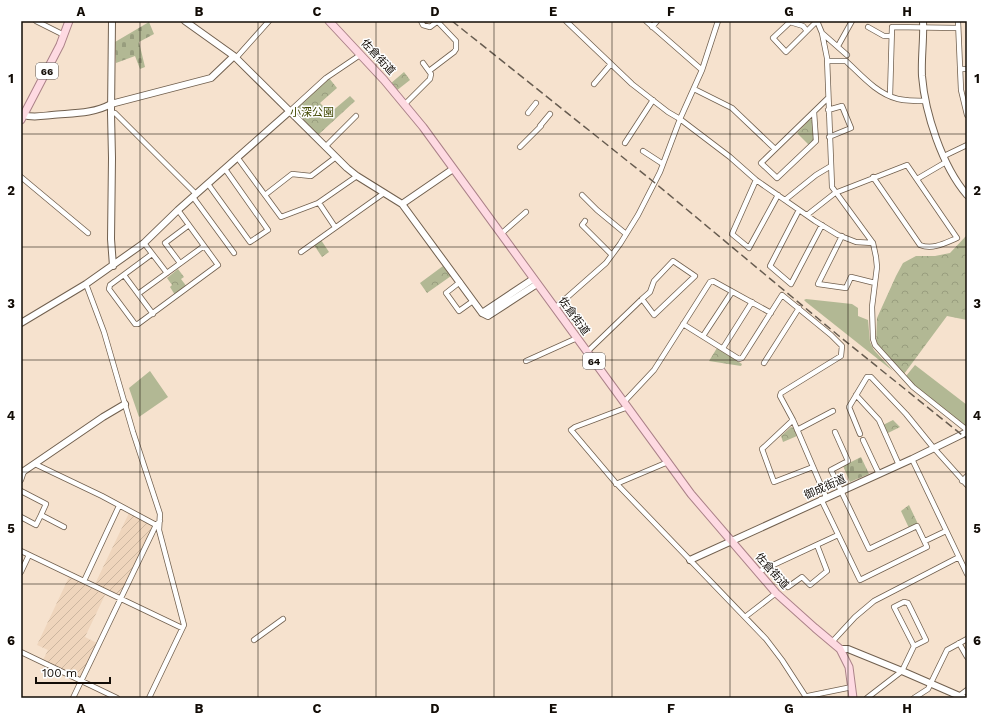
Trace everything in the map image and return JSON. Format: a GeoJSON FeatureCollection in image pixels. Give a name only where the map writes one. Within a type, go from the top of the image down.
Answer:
{"type":"FeatureCollection","features":[{"type":"Feature","properties":{"kind":"main road","name":"66"},"geometry":{"type":"LineString","coordinates":[[22,117],[64,35],[69,21]]}},
{"type":"Feature","properties":{"kind":"main road","name":"佐倉街道"},"geometry":{"type":"LineString","coordinates":[[329,21],[405,104],[691,494],[776,593],[840,649],[850,667],[852,698]]}},
{"type":"Feature","properties":{"kind":"street"},"geometry":{"type":"LineString","coordinates":[[36,21],[41,25],[64,35]]}},
{"type":"Feature","properties":{"kind":"street"},"geometry":{"type":"LineString","coordinates":[[112,21],[111,239],[113,266]]}},
{"type":"Feature","properties":{"kind":"street"},"geometry":{"type":"LineString","coordinates":[[185,21],[235,57],[290,110],[324,147],[357,176],[402,204],[482,313],[488,316],[535,281]]}},
{"type":"Feature","properties":{"kind":"street"},"geometry":{"type":"LineString","coordinates":[[22,117],[84,112],[101,109],[111,104],[211,78],[235,57],[269,21]]}},
{"type":"Feature","properties":{"kind":"street"},"geometry":{"type":"LineString","coordinates":[[421,21],[423,25],[430,27],[438,21],[456,41],[456,49],[454,52],[429,72]]}},
{"type":"Feature","properties":{"kind":"street"},"geometry":{"type":"LineString","coordinates":[[566,21],[632,84],[730,157],[756,180],[822,225],[842,236],[856,242],[873,243]]}},
{"type":"Feature","properties":{"kind":"street"},"geometry":{"type":"LineString","coordinates":[[646,21],[702,70]]}},
{"type":"Feature","properties":{"kind":"street"},"geometry":{"type":"LineString","coordinates":[[652,27],[657,21]]}},
{"type":"Feature","properties":{"kind":"street"},"geometry":{"type":"LineString","coordinates":[[555,308],[606,263],[626,234],[655,183],[680,119],[702,70],[718,21]]}},
{"type":"Feature","properties":{"kind":"street"},"geometry":{"type":"LineString","coordinates":[[808,31],[803,26],[790,22],[773,38],[786,52],[808,31],[817,21],[822,33],[827,61],[832,187],[873,243],[877,267],[872,307],[873,339],[875,345],[913,387],[967,431]]}},
{"type":"Feature","properties":{"kind":"street"},"geometry":{"type":"LineString","coordinates":[[838,46],[852,21]]}},
{"type":"Feature","properties":{"kind":"street"},"geometry":{"type":"LineString","coordinates":[[958,21],[961,90],[965,98],[967,115]]}},
{"type":"Feature","properties":{"kind":"street"},"geometry":{"type":"LineString","coordinates":[[890,96],[892,27],[923,24],[958,28]]}},
{"type":"Feature","properties":{"kind":"street"},"geometry":{"type":"LineString","coordinates":[[923,24],[922,76],[926,101],[933,128],[945,159],[953,175],[967,195]]}},
{"type":"Feature","properties":{"kind":"street"},"geometry":{"type":"LineString","coordinates":[[868,27],[884,36],[891,36]]}},
{"type":"Feature","properties":{"kind":"street"},"geometry":{"type":"LineString","coordinates":[[822,33],[847,55]]}},
{"type":"Feature","properties":{"kind":"street"},"geometry":{"type":"LineString","coordinates":[[21,323],[86,284],[144,243],[178,210],[326,78],[360,55]]}},
{"type":"Feature","properties":{"kind":"street"},"geometry":{"type":"LineString","coordinates":[[827,61],[846,61],[874,86],[890,96],[899,99],[926,101]]}},
{"type":"Feature","properties":{"kind":"street"},"geometry":{"type":"LineString","coordinates":[[405,104],[430,79],[432,74],[423,63]]}},
{"type":"Feature","properties":{"kind":"street"},"geometry":{"type":"LineString","coordinates":[[594,84],[611,64]]}},
{"type":"Feature","properties":{"kind":"street"},"geometry":{"type":"LineString","coordinates":[[960,68],[967,69]]}},
{"type":"Feature","properties":{"kind":"street"},"geometry":{"type":"LineString","coordinates":[[694,89],[732,108],[775,148]]}},
{"type":"Feature","properties":{"kind":"street"},"geometry":{"type":"LineString","coordinates":[[814,112],[816,141],[777,178],[761,163],[828,98]]}},
{"type":"Feature","properties":{"kind":"street"},"geometry":{"type":"LineString","coordinates":[[625,143],[653,100]]}},
{"type":"Feature","properties":{"kind":"street"},"geometry":{"type":"LineString","coordinates":[[528,113],[536,103]]}},
{"type":"Feature","properties":{"kind":"street"},"geometry":{"type":"LineString","coordinates":[[828,110],[842,106],[851,128],[829,137]]}},
{"type":"Feature","properties":{"kind":"street"},"geometry":{"type":"LineString","coordinates":[[111,113],[115,113],[194,196],[234,253]]}},
{"type":"Feature","properties":{"kind":"street"},"geometry":{"type":"LineString","coordinates":[[520,147],[541,126],[550,114]]}},
{"type":"Feature","properties":{"kind":"street"},"geometry":{"type":"LineString","coordinates":[[324,147],[356,116]]}},
{"type":"Feature","properties":{"kind":"street"},"geometry":{"type":"LineString","coordinates":[[917,179],[967,145]]}},
{"type":"Feature","properties":{"kind":"street"},"geometry":{"type":"LineString","coordinates":[[643,151],[663,164]]}},
{"type":"Feature","properties":{"kind":"street"},"geometry":{"type":"LineString","coordinates":[[265,195],[292,174],[311,176],[336,157]]}},
{"type":"Feature","properties":{"kind":"street"},"geometry":{"type":"LineString","coordinates":[[237,158],[281,217],[319,203],[357,176]]}},
{"type":"Feature","properties":{"kind":"street"},"geometry":{"type":"LineString","coordinates":[[807,215],[835,193],[873,177],[907,165],[957,238],[937,246],[925,247],[920,245],[873,177]]}},
{"type":"Feature","properties":{"kind":"street"},"geometry":{"type":"LineString","coordinates":[[785,200],[816,175],[831,166]]}},
{"type":"Feature","properties":{"kind":"street"},"geometry":{"type":"LineString","coordinates":[[208,184],[250,242],[268,230],[225,169]]}},
{"type":"Feature","properties":{"kind":"street"},"geometry":{"type":"LineString","coordinates":[[402,204],[453,169]]}},
{"type":"Feature","properties":{"kind":"street"},"geometry":{"type":"LineString","coordinates":[[21,177],[88,233]]}},
{"type":"Feature","properties":{"kind":"street"},"geometry":{"type":"LineString","coordinates":[[756,180],[732,234],[749,248],[778,195]]}},
{"type":"Feature","properties":{"kind":"street"},"geometry":{"type":"LineString","coordinates":[[301,252],[384,193]]}},
{"type":"Feature","properties":{"kind":"street"},"geometry":{"type":"LineString","coordinates":[[582,195],[597,210],[626,234]]}},
{"type":"Feature","properties":{"kind":"street"},"geometry":{"type":"LineString","coordinates":[[319,203],[335,227]]}},
{"type":"Feature","properties":{"kind":"street"},"geometry":{"type":"LineString","coordinates":[[152,254],[110,285],[110,289],[135,324],[138,324],[218,265],[178,210]]}},
{"type":"Feature","properties":{"kind":"street"},"geometry":{"type":"LineString","coordinates":[[799,210],[770,266],[791,284],[822,225]]}},
{"type":"Feature","properties":{"kind":"street"},"geometry":{"type":"LineString","coordinates":[[501,234],[526,212]]}},
{"type":"Feature","properties":{"kind":"street"},"geometry":{"type":"LineString","coordinates":[[585,221],[582,225],[612,255]]}},
{"type":"Feature","properties":{"kind":"street"},"geometry":{"type":"LineString","coordinates":[[180,264],[165,243],[189,225]]}},
{"type":"Feature","properties":{"kind":"street"},"geometry":{"type":"LineString","coordinates":[[842,236],[818,284],[846,288],[851,277],[875,283]]}},
{"type":"Feature","properties":{"kind":"street"},"geometry":{"type":"LineString","coordinates":[[144,243],[167,273]]}},
{"type":"Feature","properties":{"kind":"street"},"geometry":{"type":"LineString","coordinates":[[138,294],[204,246]]}},
{"type":"Feature","properties":{"kind":"street"},"geometry":{"type":"LineString","coordinates":[[587,352],[642,299],[650,292],[654,281],[673,262],[695,276],[654,315],[642,299]]}},
{"type":"Feature","properties":{"kind":"street"},"geometry":{"type":"LineString","coordinates":[[124,275],[152,314]]}},
{"type":"Feature","properties":{"kind":"street"},"geometry":{"type":"LineString","coordinates":[[771,313],[713,281],[710,282],[654,370],[626,405],[571,430],[616,484],[766,639],[782,660],[806,698],[852,687]]}},
{"type":"Feature","properties":{"kind":"street"},"geometry":{"type":"LineString","coordinates":[[460,282],[446,293],[459,311],[473,301]]}},
{"type":"Feature","properties":{"kind":"street"},"geometry":{"type":"LineString","coordinates":[[86,284],[104,332],[133,432],[160,514],[159,530],[184,625],[149,698]]}},
{"type":"Feature","properties":{"kind":"street"},"geometry":{"type":"LineString","coordinates":[[703,336],[732,292]]}},
{"type":"Feature","properties":{"kind":"street"},"geometry":{"type":"LineString","coordinates":[[683,324],[739,359],[742,358],[782,296],[799,308],[842,346],[841,356],[781,393],[780,398],[793,420],[838,535],[860,580],[927,546],[917,526],[869,549],[831,470],[848,461],[837,435]]}},
{"type":"Feature","properties":{"kind":"street"},"geometry":{"type":"LineString","coordinates":[[723,348],[752,302]]}},
{"type":"Feature","properties":{"kind":"street"},"geometry":{"type":"LineString","coordinates":[[764,364],[799,308]]}},
{"type":"Feature","properties":{"kind":"street"},"geometry":{"type":"LineString","coordinates":[[526,361],[577,338]]}},
{"type":"Feature","properties":{"kind":"street"},"geometry":{"type":"LineString","coordinates":[[860,434],[849,407],[867,376],[871,377],[906,414],[967,485]]}},
{"type":"Feature","properties":{"kind":"street"},"geometry":{"type":"LineString","coordinates":[[856,395],[879,420],[899,465]]}},
{"type":"Feature","properties":{"kind":"street"},"geometry":{"type":"LineString","coordinates":[[21,480],[23,472],[103,417],[125,404]]}},
{"type":"Feature","properties":{"kind":"street"},"geometry":{"type":"LineString","coordinates":[[797,430],[830,411]]}},
{"type":"Feature","properties":{"kind":"street"},"geometry":{"type":"LineString","coordinates":[[793,420],[762,448],[774,482],[812,467]]}},
{"type":"Feature","properties":{"kind":"street","name":"御成街道"},"geometry":{"type":"LineString","coordinates":[[690,560],[912,459],[967,431]]}},
{"type":"Feature","properties":{"kind":"street"},"geometry":{"type":"LineString","coordinates":[[863,440],[879,474]]}},
{"type":"Feature","properties":{"kind":"street"},"geometry":{"type":"LineString","coordinates":[[912,459],[967,574]]}},
{"type":"Feature","properties":{"kind":"street"},"geometry":{"type":"LineString","coordinates":[[616,484],[668,462]]}},
{"type":"Feature","properties":{"kind":"street"},"geometry":{"type":"LineString","coordinates":[[35,464],[156,525]]}},
{"type":"Feature","properties":{"kind":"street"},"geometry":{"type":"LineString","coordinates":[[962,481],[967,476]]}},
{"type":"Feature","properties":{"kind":"street"},"geometry":{"type":"LineString","coordinates":[[21,492],[46,504],[36,524],[21,517]]}},
{"type":"Feature","properties":{"kind":"street"},"geometry":{"type":"LineString","coordinates":[[84,581],[119,506]]}},
{"type":"Feature","properties":{"kind":"street"},"geometry":{"type":"LineString","coordinates":[[41,515],[64,527]]}},
{"type":"Feature","properties":{"kind":"street"},"geometry":{"type":"LineString","coordinates":[[73,698],[156,525],[160,521]]}},
{"type":"Feature","properties":{"kind":"street"},"geometry":{"type":"LineString","coordinates":[[925,541],[946,531]]}},
{"type":"Feature","properties":{"kind":"street"},"geometry":{"type":"LineString","coordinates":[[758,572],[838,535]]}},
{"type":"Feature","properties":{"kind":"street"},"geometry":{"type":"LineString","coordinates":[[771,566],[788,587],[802,577],[810,585],[827,572],[817,545]]}},
{"type":"Feature","properties":{"kind":"street"},"geometry":{"type":"LineString","coordinates":[[21,552],[182,628]]}},
{"type":"Feature","properties":{"kind":"street"},"geometry":{"type":"LineString","coordinates":[[21,572],[29,555]]}},
{"type":"Feature","properties":{"kind":"street"},"geometry":{"type":"LineString","coordinates":[[832,642],[855,617],[874,601],[959,557]]}},
{"type":"Feature","properties":{"kind":"street"},"geometry":{"type":"LineString","coordinates":[[745,617],[776,593]]}},
{"type":"Feature","properties":{"kind":"street"},"geometry":{"type":"LineString","coordinates":[[867,698],[902,670],[914,646],[926,640],[908,603],[904,602],[894,607],[914,646]]}},
{"type":"Feature","properties":{"kind":"street"},"geometry":{"type":"LineString","coordinates":[[254,640],[283,619]]}},
{"type":"Feature","properties":{"kind":"street"},"geometry":{"type":"LineString","coordinates":[[914,698],[928,689],[947,650],[967,639]]}},
{"type":"Feature","properties":{"kind":"street"},"geometry":{"type":"LineString","coordinates":[[959,643],[967,657]]}},
{"type":"Feature","properties":{"kind":"street"},"geometry":{"type":"LineString","coordinates":[[840,649],[848,649],[902,670],[962,697],[967,690]]}},
{"type":"Feature","properties":{"kind":"street"},"geometry":{"type":"LineString","coordinates":[[21,652],[117,698]]}},
{"type":"Feature","properties":{"kind":"shaded area"},"geometry":{"type":"Polygon","coordinates":[[[129,513],[153,525],[120,595],[95,584],[129,513]]]}},
{"type":"Feature","properties":{"kind":"shaded area"},"geometry":{"type":"Polygon","coordinates":[[[69,577],[105,595],[85,637],[97,643],[80,679],[43,660],[48,650],[37,645],[69,577]]]}},
{"type":"Feature","properties":{"kind":"green space"},"geometry":{"type":"Polygon","coordinates":[[[149,22],[154,34],[139,42],[145,67],[140,69],[135,56],[116,63],[115,42],[149,22]]]}},
{"type":"Feature","properties":{"kind":"green space"},"geometry":{"type":"Polygon","coordinates":[[[404,72],[410,80],[396,91],[390,84],[404,72]]]}},
{"type":"Feature","properties":{"kind":"green space","name":"小深公園"},"geometry":{"type":"Polygon","coordinates":[[[329,78],[337,88],[320,103],[330,113],[350,96],[355,101],[318,135],[293,109],[329,78]]]}},
{"type":"Feature","properties":{"kind":"green space"},"geometry":{"type":"Polygon","coordinates":[[[810,119],[814,121],[814,139],[810,146],[797,133],[810,119]]]}},
{"type":"Feature","properties":{"kind":"green space"},"geometry":{"type":"Polygon","coordinates":[[[967,235],[967,320],[947,316],[904,374],[876,344],[877,318],[896,276],[903,263],[916,256],[935,256],[950,253],[967,235]]]}},
{"type":"Feature","properties":{"kind":"green space"},"geometry":{"type":"Polygon","coordinates":[[[321,240],[329,252],[322,257],[314,245],[321,240]]]}},
{"type":"Feature","properties":{"kind":"green space"},"geometry":{"type":"Polygon","coordinates":[[[443,266],[451,276],[427,293],[420,283],[443,266]]]}},
{"type":"Feature","properties":{"kind":"green space"},"geometry":{"type":"Polygon","coordinates":[[[178,269],[184,277],[181,279],[187,287],[175,295],[170,287],[172,285],[167,278],[178,269]]]}},
{"type":"Feature","properties":{"kind":"green space"},"geometry":{"type":"Polygon","coordinates":[[[804,300],[852,304],[858,308],[858,316],[868,320],[870,342],[874,350],[893,371],[806,302],[804,300]]]}},
{"type":"Feature","properties":{"kind":"green space"},"geometry":{"type":"Polygon","coordinates":[[[717,348],[742,364],[741,366],[709,361],[717,348]]]}},
{"type":"Feature","properties":{"kind":"green space"},"geometry":{"type":"Polygon","coordinates":[[[915,365],[967,405],[967,428],[915,387],[906,376],[915,365]]]}},
{"type":"Feature","properties":{"kind":"green space"},"geometry":{"type":"Polygon","coordinates":[[[150,371],[168,397],[139,417],[129,388],[150,371]]]}},
{"type":"Feature","properties":{"kind":"green space"},"geometry":{"type":"Polygon","coordinates":[[[893,420],[900,427],[886,434],[883,425],[893,420]]]}},
{"type":"Feature","properties":{"kind":"green space"},"geometry":{"type":"Polygon","coordinates":[[[791,427],[794,428],[797,436],[783,442],[781,436],[791,427]]]}},
{"type":"Feature","properties":{"kind":"green space"},"geometry":{"type":"Polygon","coordinates":[[[861,457],[869,474],[850,482],[843,466],[861,457]]]}},
{"type":"Feature","properties":{"kind":"green space"},"geometry":{"type":"Polygon","coordinates":[[[909,505],[918,524],[909,528],[901,511],[909,505]]]}},
{"type":"Feature","properties":{"kind":"railway"},"geometry":{"type":"LineString","coordinates":[[452,21],[655,183],[839,336],[967,439]]}}]}
